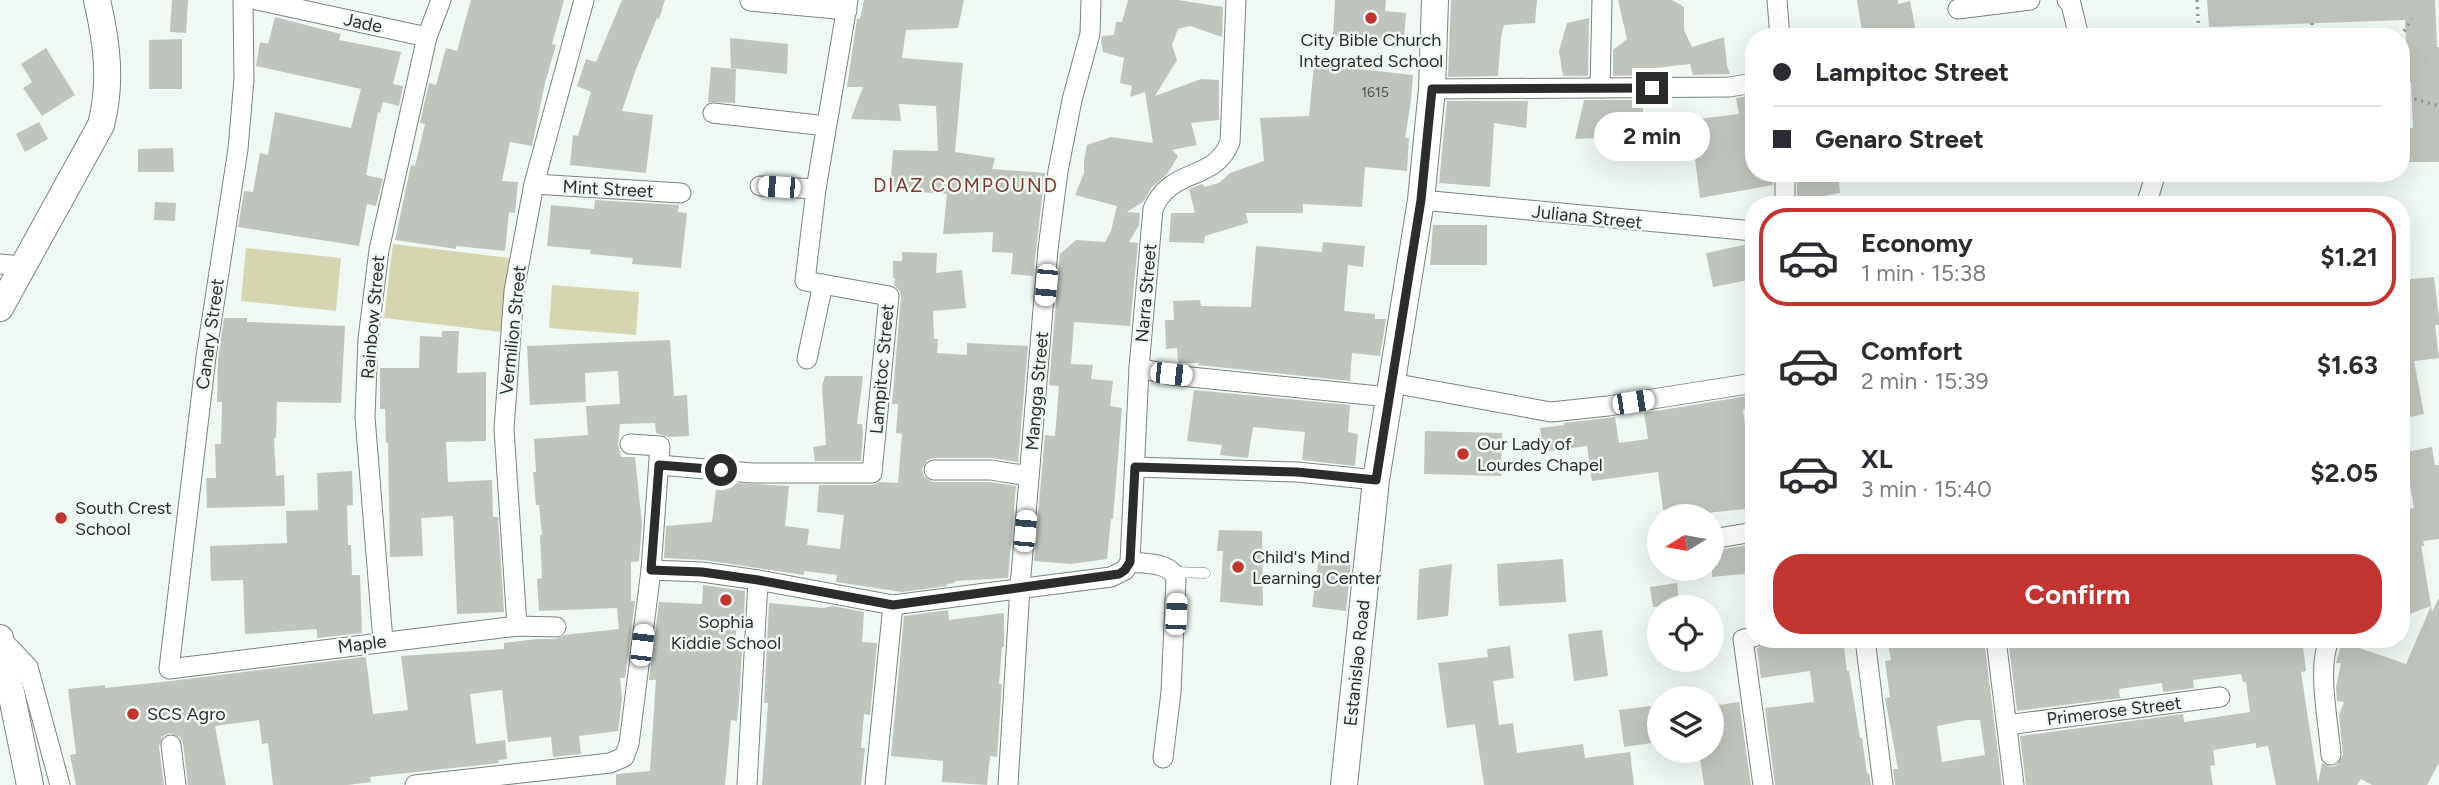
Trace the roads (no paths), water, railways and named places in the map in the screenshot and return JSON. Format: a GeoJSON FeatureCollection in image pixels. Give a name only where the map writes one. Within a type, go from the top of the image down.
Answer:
{"type":"FeatureCollection","features":[{"type":"Feature","properties":{"kind":"street"},"geometry":{"type":"LineString","coordinates":[[0,308],[11,265],[88,153],[101,125],[107,104],[108,76],[107,51],[97,0]]}},
{"type":"Feature","properties":{"kind":"street","name":"Canary Street"},"geometry":{"type":"LineString","coordinates":[[169,668],[206,357],[238,149],[244,79],[243,0]]}},
{"type":"Feature","properties":{"kind":"street","name":"Jade"},"geometry":{"type":"LineString","coordinates":[[257,0],[428,37]]}},
{"type":"Feature","properties":{"kind":"street","name":"Rainbow Street"},"geometry":{"type":"LineString","coordinates":[[383,641],[365,417],[368,339],[379,250],[428,37],[441,0]]}},
{"type":"Feature","properties":{"kind":"street","name":"Vermilion Street"},"geometry":{"type":"LineString","coordinates":[[517,626],[504,429],[514,291],[534,184],[584,0]]}},
{"type":"Feature","properties":{"kind":"street","name":"Mangga Street"},"geometry":{"type":"LineString","coordinates":[[1008,785],[1020,587],[1048,249],[1058,171],[1072,100],[1090,34],[1091,0]]}},
{"type":"Feature","properties":{"kind":"street","name":"Narra Street"},"geometry":{"type":"LineString","coordinates":[[1130,562],[1139,368],[1153,209],[1159,195],[1168,186],[1214,164],[1225,155],[1230,142],[1236,0]]}},
{"type":"Feature","properties":{"kind":"street","name":"Estanislao Road"},"geometry":{"type":"LineString","coordinates":[[1344,785],[1376,480],[1421,200],[1432,89],[1435,0]]}},
{"type":"Feature","properties":{"kind":"street"},"geometry":{"type":"LineString","coordinates":[[1600,88],[1602,0]]}},
{"type":"Feature","properties":{"kind":"street"},"geometry":{"type":"LineString","coordinates":[[1777,0],[1779,28]]}},
{"type":"Feature","properties":{"kind":"street"},"geometry":{"type":"LineString","coordinates":[[1958,9],[2030,0]]}},
{"type":"Feature","properties":{"kind":"street"},"geometry":{"type":"LineString","coordinates":[[2067,0],[2071,4],[2077,28]]}},
{"type":"Feature","properties":{"kind":"street"},"geometry":{"type":"LineString","coordinates":[[750,1],[848,5],[816,189],[805,281],[823,285],[807,359]]}},
{"type":"Feature","properties":{"kind":"street"},"geometry":{"type":"LineString","coordinates":[[1432,89],[1729,87],[1745,84]]}},
{"type":"Feature","properties":{"kind":"street"},"geometry":{"type":"LineString","coordinates":[[713,113],[826,126]]}},
{"type":"Feature","properties":{"kind":"street","name":"Mint Street"},"geometry":{"type":"LineString","coordinates":[[534,184],[681,193]]}},
{"type":"Feature","properties":{"kind":"street"},"geometry":{"type":"LineString","coordinates":[[760,186],[816,189]]}},
{"type":"Feature","properties":{"kind":"street","name":"Juliana Street"},"geometry":{"type":"LineString","coordinates":[[1421,200],[1745,231]]}},
{"type":"Feature","properties":{"kind":"street","name":"Lampitoc Street"},"geometry":{"type":"LineString","coordinates":[[659,465],[752,473],[872,473],[889,296],[823,285]]}},
{"type":"Feature","properties":{"kind":"street"},"geometry":{"type":"LineString","coordinates":[[1139,368],[1171,374],[1390,390],[1551,412],[1745,384]]}},
{"type":"Feature","properties":{"kind":"street"},"geometry":{"type":"LineString","coordinates":[[415,785],[610,763],[624,757],[629,744],[651,570],[660,446],[631,444]]}},
{"type":"Feature","properties":{"kind":"street"},"geometry":{"type":"LineString","coordinates":[[1135,467],[1297,472],[1376,480]]}},
{"type":"Feature","properties":{"kind":"street"},"geometry":{"type":"LineString","coordinates":[[934,470],[991,470],[1029,476]]}},
{"type":"Feature","properties":{"kind":"street"},"geometry":{"type":"LineString","coordinates":[[1724,537],[1745,534]]}},
{"type":"Feature","properties":{"kind":"street"},"geometry":{"type":"LineString","coordinates":[[651,570],[702,572],[758,580],[893,605],[1111,577],[1125,570],[1130,562],[1168,567],[1174,572],[1177,587],[1171,692],[1163,758]]}},
{"type":"Feature","properties":{"kind":"street"},"geometry":{"type":"LineString","coordinates":[[747,785],[758,580]]}},
{"type":"Feature","properties":{"kind":"street"},"geometry":{"type":"LineString","coordinates":[[875,785],[893,605]]}},
{"type":"Feature","properties":{"kind":"street","name":"Maple"},"geometry":{"type":"LineString","coordinates":[[169,668],[517,626],[556,627]]}},
{"type":"Feature","properties":{"kind":"street"},"geometry":{"type":"LineString","coordinates":[[0,638],[30,785]]}},
{"type":"Feature","properties":{"kind":"street"},"geometry":{"type":"LineString","coordinates":[[0,638],[28,667],[60,785]]}},
{"type":"Feature","properties":{"kind":"street"},"geometry":{"type":"LineString","coordinates":[[1745,639],[1763,785]]}},
{"type":"Feature","properties":{"kind":"street"},"geometry":{"type":"LineString","coordinates":[[1866,648],[1884,785]]}},
{"type":"Feature","properties":{"kind":"street"},"geometry":{"type":"LineString","coordinates":[[1997,648],[2014,785]]}},
{"type":"Feature","properties":{"kind":"street"},"geometry":{"type":"LineString","coordinates":[[2326,648],[2331,755]]}},
{"type":"Feature","properties":{"kind":"street","name":"Primerose Street"},"geometry":{"type":"LineString","coordinates":[[2007,724],[2220,698]]}},
{"type":"Feature","properties":{"kind":"street"},"geometry":{"type":"LineString","coordinates":[[171,745],[176,785]]}},
{"type":"Feature","properties":{"kind":"lane"},"geometry":{"type":"LineString","coordinates":[[1174,572],[1205,573]]}},
{"type":"Feature","properties":{"kind":"place","name":"City Bible Church Integrated School"},"geometry":{"type":"Point","coordinates":[1371,18]}},
{"type":"Feature","properties":{"kind":"place","name":"Our Lady of Lourdes Chapel"},"geometry":{"type":"Point","coordinates":[1463,454]}},
{"type":"Feature","properties":{"kind":"place","name":"South Crest School"},"geometry":{"type":"Point","coordinates":[61,518]}},
{"type":"Feature","properties":{"kind":"place","name":"Child's Mind Learning Center"},"geometry":{"type":"Point","coordinates":[1238,567]}},
{"type":"Feature","properties":{"kind":"place","name":"Sophia Kiddie School"},"geometry":{"type":"Point","coordinates":[726,600]}},
{"type":"Feature","properties":{"kind":"place","name":"SCS Agro"},"geometry":{"type":"Point","coordinates":[133,714]}},
{"type":"Feature","properties":{"kind":"district","name":"DIAZ COMPOUND"},"geometry":{"type":"Point","coordinates":[966,185]}}]}
